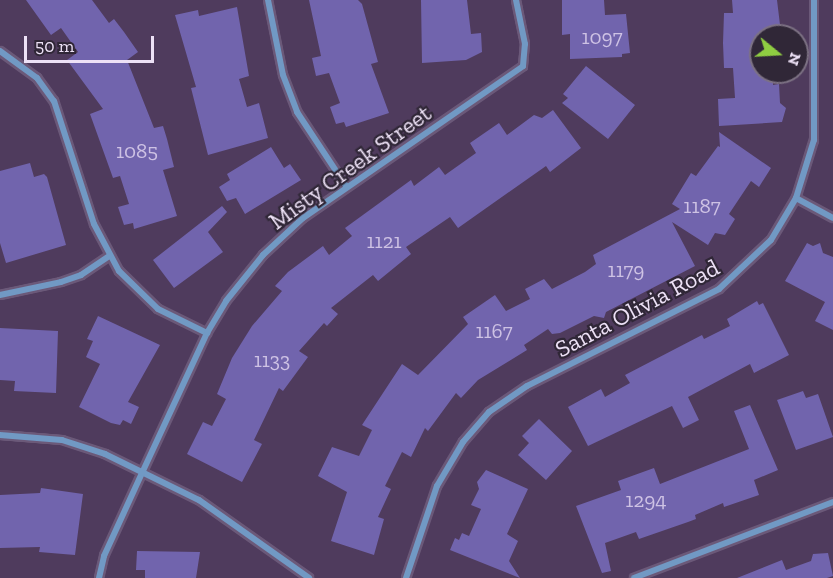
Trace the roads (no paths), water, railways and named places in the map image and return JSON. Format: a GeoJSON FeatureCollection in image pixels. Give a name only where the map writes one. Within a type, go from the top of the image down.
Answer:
{"type":"FeatureCollection","features":[{"type":"Feature","properties":{"kind":"street"},"geometry":{"type":"LineString","coordinates":[[268,0],[284,75],[297,112],[346,186]]}},
{"type":"Feature","properties":{"kind":"street","name":"Misty Creek Street"},"geometry":{"type":"LineString","coordinates":[[99,578],[104,556],[207,333],[263,255],[303,218],[346,186],[522,66],[525,44],[516,0]]}},
{"type":"Feature","properties":{"kind":"street","name":"Santa Olivia Road"},"geometry":{"type":"LineString","coordinates":[[406,578],[437,486],[463,442],[504,398],[719,289],[771,240],[796,198],[810,160],[816,120],[814,0]]}},
{"type":"Feature","properties":{"kind":"street"},"geometry":{"type":"LineString","coordinates":[[0,51],[37,78],[54,101],[94,224],[109,255],[131,284],[158,309],[207,333]]}},
{"type":"Feature","properties":{"kind":"street"},"geometry":{"type":"LineString","coordinates":[[796,198],[833,218]]}},
{"type":"Feature","properties":{"kind":"street"},"geometry":{"type":"LineString","coordinates":[[0,295],[81,275],[109,255]]}},
{"type":"Feature","properties":{"kind":"street"},"geometry":{"type":"LineString","coordinates":[[0,435],[62,440],[105,454],[199,500],[309,578]]}},
{"type":"Feature","properties":{"kind":"street"},"geometry":{"type":"LineString","coordinates":[[634,578],[833,502]]}}]}
